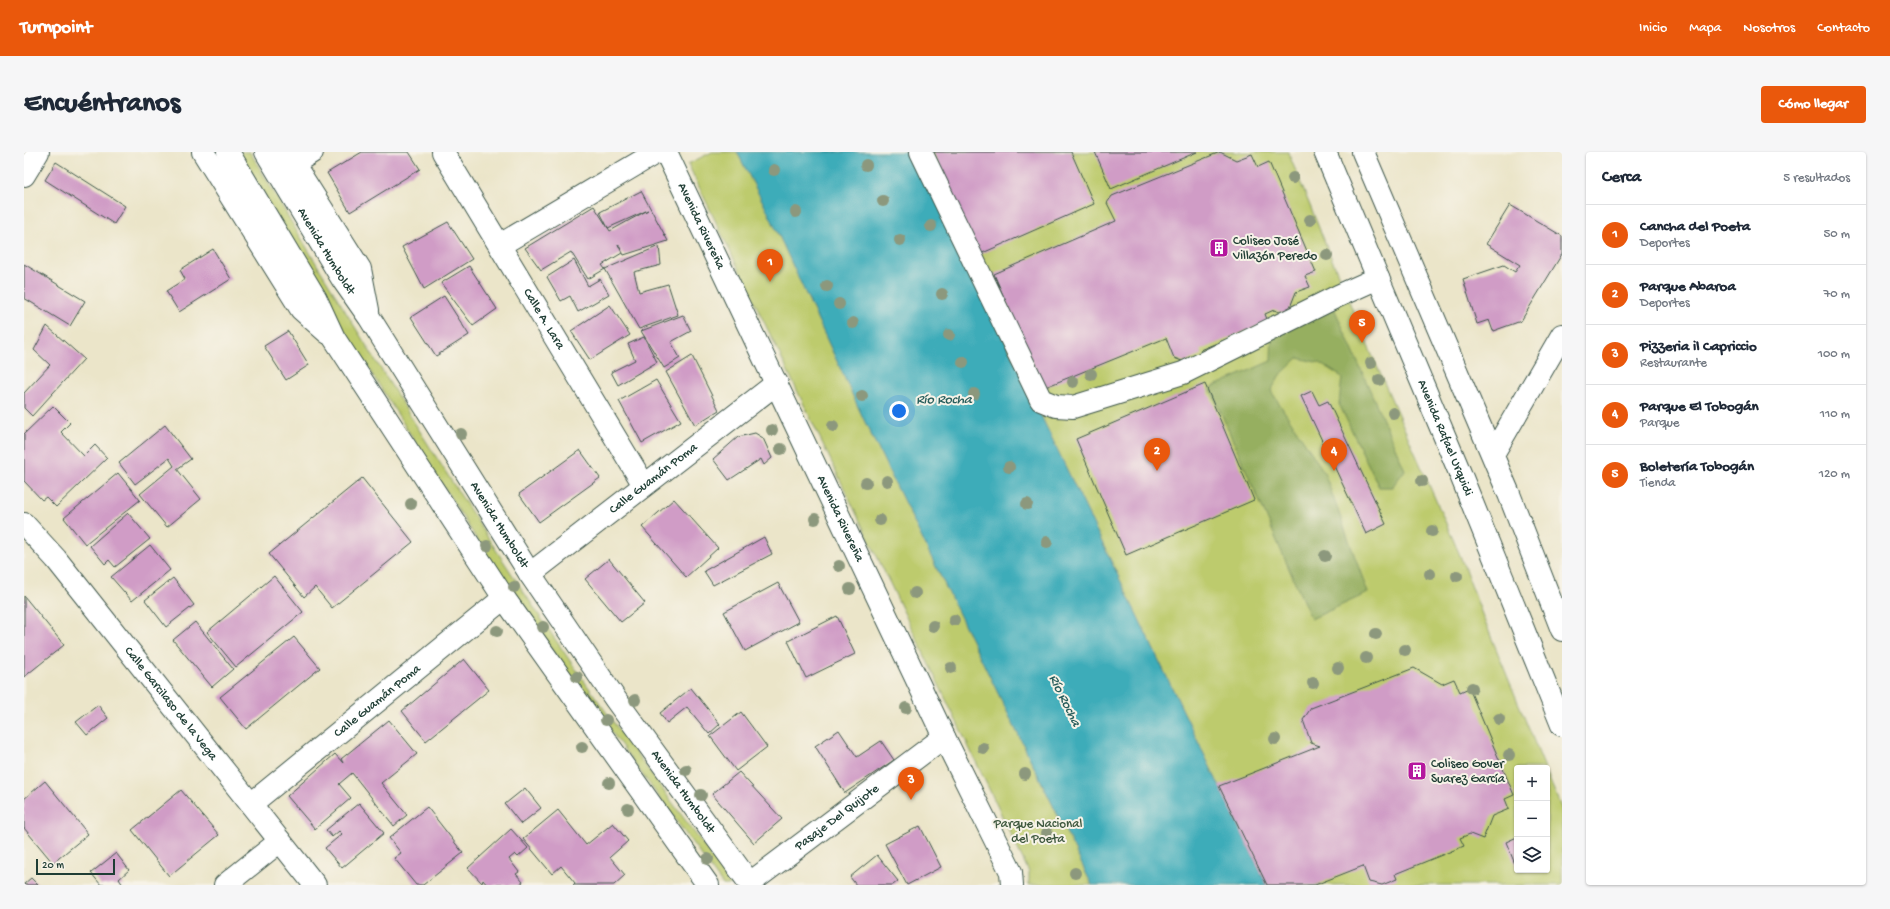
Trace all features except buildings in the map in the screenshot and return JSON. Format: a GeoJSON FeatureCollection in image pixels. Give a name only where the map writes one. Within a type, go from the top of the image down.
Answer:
{"type":"FeatureCollection","features":[{"type":"Feature","properties":{"kind":"main road"},"geometry":{"type":"LineString","coordinates":[[24,176],[38,152]]}},
{"type":"Feature","properties":{"kind":"main road"},"geometry":{"type":"LineString","coordinates":[[203,152],[301,309],[334,338]]}},
{"type":"Feature","properties":{"kind":"main road"},"geometry":{"type":"LineString","coordinates":[[228,152],[316,299],[334,338],[504,598],[708,885]]}},
{"type":"Feature","properties":{"kind":"main road","name":"Avenida Humboldt"},"geometry":{"type":"LineString","coordinates":[[266,152],[343,280],[369,317],[530,574],[616,700],[751,884]]}},
{"type":"Feature","properties":{"kind":"main road"},"geometry":{"type":"LineString","coordinates":[[312,152],[289,158],[360,269],[369,317]]}},
{"type":"Feature","properties":{"kind":"main road","name":"Calle A. Lara"},"geometry":{"type":"LineString","coordinates":[[443,152],[644,485]]}},
{"type":"Feature","properties":{"kind":"main road"},"geometry":{"type":"LineString","coordinates":[[921,152],[1041,400],[1056,406],[1073,407],[1183,373],[1338,296],[1378,278]]}},
{"type":"Feature","properties":{"kind":"main road","name":"Avenida Rafael Urquidi"},"geometry":{"type":"LineString","coordinates":[[1325,152],[1463,480],[1562,725]]}},
{"type":"Feature","properties":{"kind":"main road"},"geometry":{"type":"LineString","coordinates":[[1363,152],[1492,454],[1560,621]]}},
{"type":"Feature","properties":{"kind":"main road"},"geometry":{"type":"LineString","coordinates":[[500,245],[670,154]]}},
{"type":"Feature","properties":{"kind":"main road","name":"Avenida Rivereña"},"geometry":{"type":"LineString","coordinates":[[670,154],[944,737],[1012,872],[1012,885]]}},
{"type":"Feature","properties":{"kind":"main road"},"geometry":{"type":"LineString","coordinates":[[1492,454],[1562,335]]}},
{"type":"Feature","properties":{"kind":"main road","name":"Calle Guamán Poma"},"geometry":{"type":"LineString","coordinates":[[530,574],[777,383]]}},
{"type":"Feature","properties":{"kind":"main road","name":"Calle Garcilaso de la Vega"},"geometry":{"type":"LineString","coordinates":[[24,524],[56,559],[315,885]]}},
{"type":"Feature","properties":{"kind":"main road","name":"Calle Guamán Poma"},"geometry":{"type":"LineString","coordinates":[[251,804],[504,598]]}},
{"type":"Feature","properties":{"kind":"main road","name":"Pasaje Del Quijote"},"geometry":{"type":"LineString","coordinates":[[751,884],[944,737]]}},
{"type":"Feature","properties":{"kind":"main road"},"geometry":{"type":"LineString","coordinates":[[225,885],[280,841]]}},
{"type":"Feature","properties":{"kind":"green space"},"geometry":{"type":"Polygon","coordinates":[[[239,152],[250,152],[384,375],[489,540],[550,631],[627,741],[733,885],[723,885],[516,601],[320,292],[239,152]]]}},
{"type":"Feature","properties":{"kind":"green space","name":"Parque Nacional del Poeta"},"geometry":{"type":"Polygon","coordinates":[[[712,152],[737,152],[769,214],[865,422],[1092,885],[1029,885],[1029,872],[688,164],[712,152]]]}},
{"type":"Feature","properties":{"kind":"green space"},"geometry":{"type":"Polygon","coordinates":[[[914,152],[1288,152],[1358,323],[1459,553],[1483,617],[1544,765],[1514,765],[1514,873],[1550,873],[1550,780],[1562,810],[1562,885],[1267,885],[914,152]]]}},
{"type":"Feature","properties":{"kind":"green space"},"geometry":{"type":"Polygon","coordinates":[[[1334,308],[1405,470],[1392,487],[1379,487],[1339,404],[1342,377],[1320,363],[1298,358],[1279,376],[1271,391],[1324,472],[1368,593],[1311,619],[1210,388],[1271,361],[1272,332],[1334,308]]]}},
{"type":"Feature","properties":{"kind":"water","name":"Río Rocha"},"geometry":{"type":"Polygon","coordinates":[[[737,152],[914,152],[1267,885],[1092,885],[865,422],[769,214],[737,152]]]}},
{"type":"Feature","properties":{"kind":"place","name":"Coliseo José Villazón Peredo"},"geometry":{"type":"Point","coordinates":[1219,248]}},
{"type":"Feature","properties":{"kind":"place","name":"Cancha del Poeta"},"geometry":{"type":"Point","coordinates":[770,282]}},
{"type":"Feature","properties":{"kind":"place","name":"Boletería Tobogán"},"geometry":{"type":"Point","coordinates":[1362,343]}},
{"type":"Feature","properties":{"kind":"place","name":"Parque Abaroa"},"geometry":{"type":"Point","coordinates":[1157,471]}},
{"type":"Feature","properties":{"kind":"place","name":"Parque El Tobogán"},"geometry":{"type":"Point","coordinates":[1334,471]}},
{"type":"Feature","properties":{"kind":"place","name":"Coliseo Gover Suarez García"},"geometry":{"type":"Point","coordinates":[1417,771]}},
{"type":"Feature","properties":{"kind":"place","name":"Pizzeria il Capriccio"},"geometry":{"type":"Point","coordinates":[911,800]}}]}
